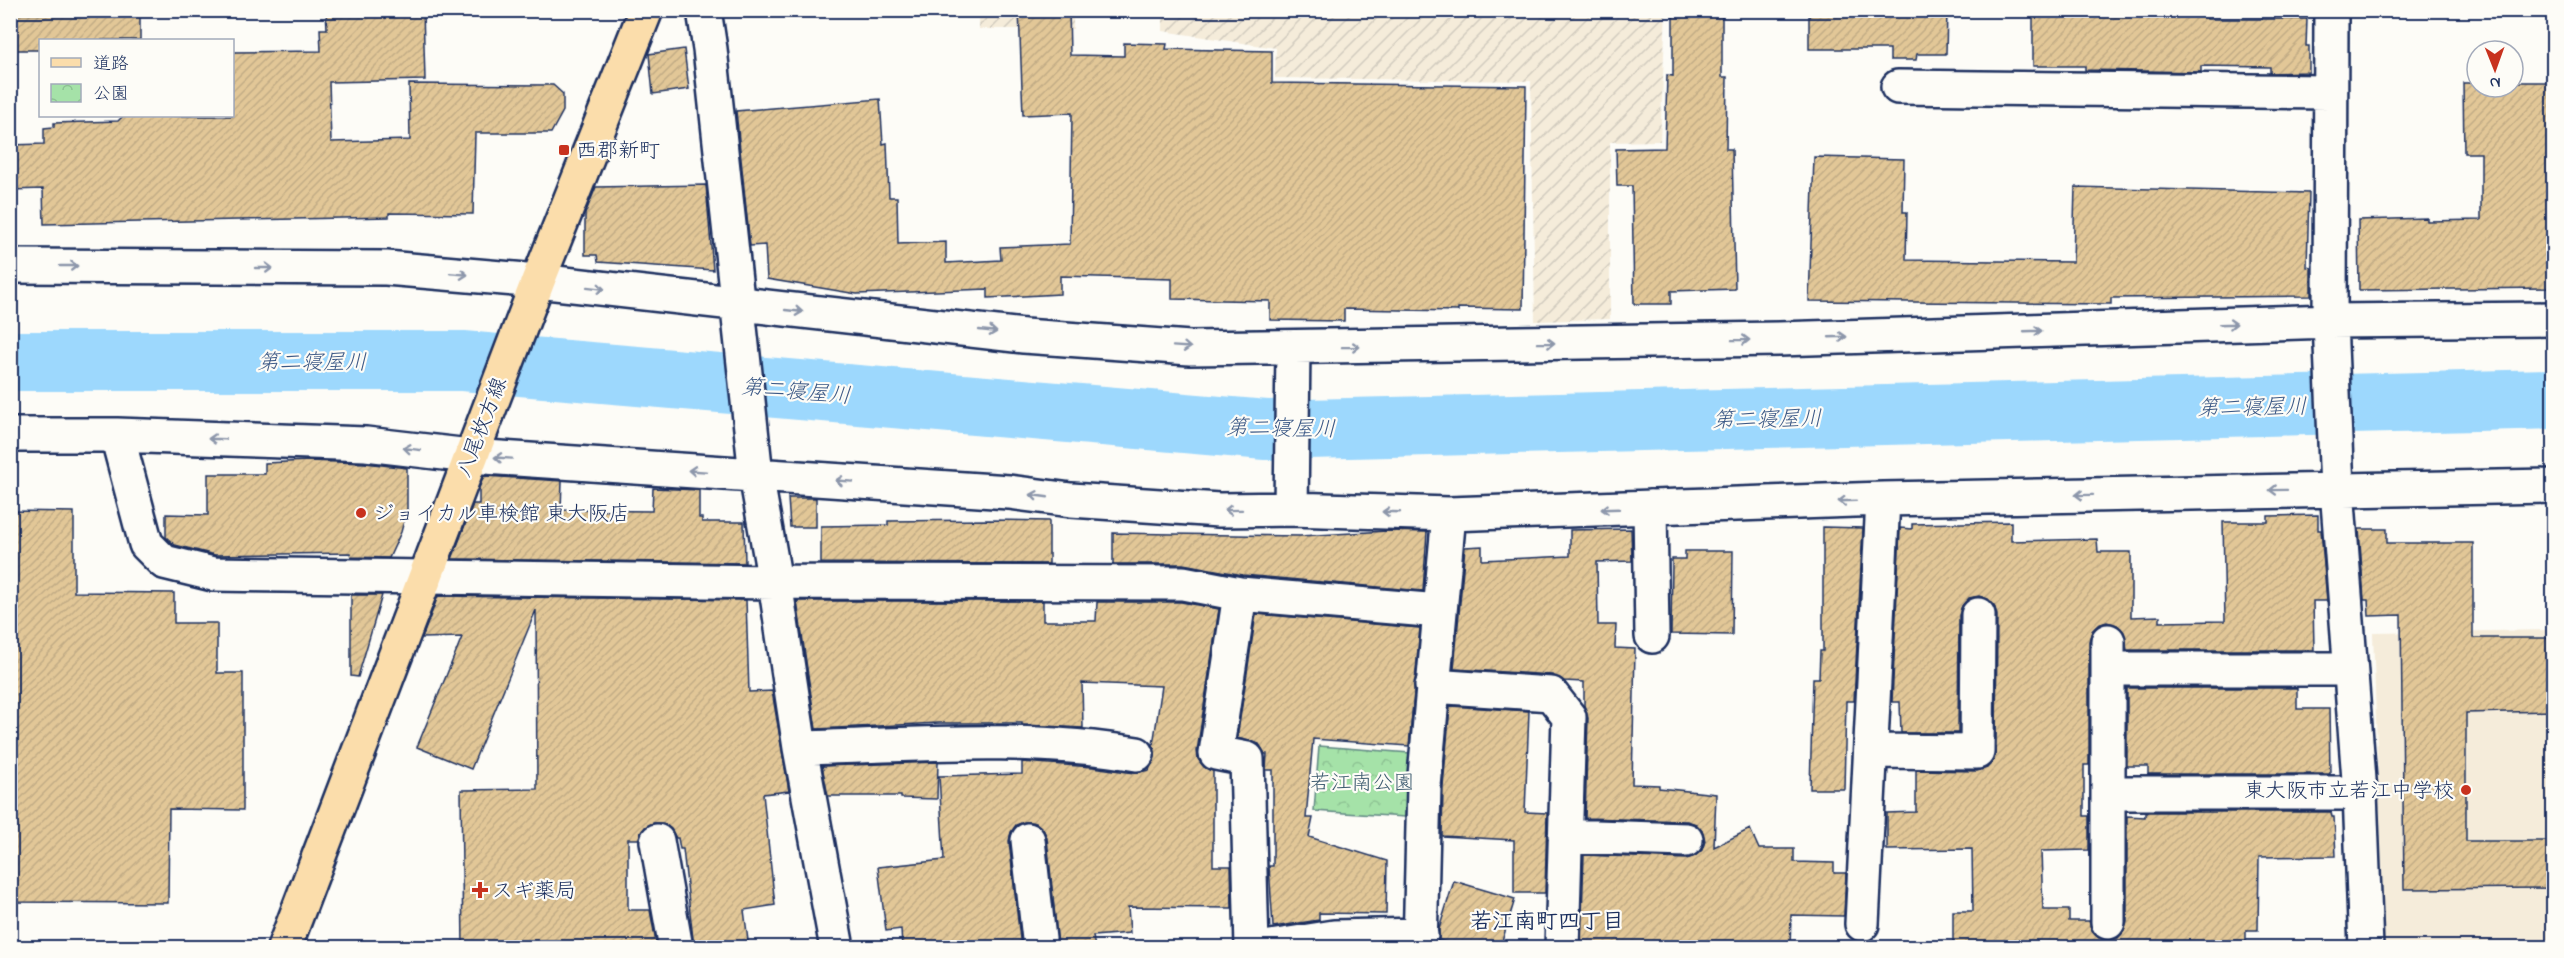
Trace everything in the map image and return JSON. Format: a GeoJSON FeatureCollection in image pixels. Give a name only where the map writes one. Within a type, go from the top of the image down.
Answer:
{"type":"FeatureCollection","features":[{"type":"Feature","properties":{"kind":"main road","name":"八尾枚方線"},"geometry":{"type":"LineString","coordinates":[[284,948],[473,448],[646,10]]}},
{"type":"Feature","properties":{"kind":"street"},"geometry":{"type":"LineString","coordinates":[[704,10],[756,475],[800,748],[837,948]]}},
{"type":"Feature","properties":{"kind":"street"},"geometry":{"type":"LineString","coordinates":[[2331,10],[2330,321],[2337,489],[2360,793],[2366,948]]}},
{"type":"Feature","properties":{"kind":"street"},"geometry":{"type":"LineString","coordinates":[[1898,87],[2331,92]]}},
{"type":"Feature","properties":{"kind":"street"},"geometry":{"type":"LineString","coordinates":[[10,266],[386,268],[533,293],[736,304],[1024,336],[1190,348],[1791,339],[2330,321],[2553,319]]}},
{"type":"Feature","properties":{"kind":"street"},"geometry":{"type":"LineString","coordinates":[[1292,509],[1293,348]]}},
{"type":"Feature","properties":{"kind":"street"},"geometry":{"type":"LineString","coordinates":[[10,435],[117,435],[473,448],[756,475],[1009,492],[1071,500],[1219,510],[1292,509],[1449,514],[1883,500],[2553,486]]}},
{"type":"Feature","properties":{"kind":"street"},"geometry":{"type":"LineString","coordinates":[[117,435],[146,544],[164,562],[213,574],[775,582],[1183,583],[1240,594],[1439,611]]}},
{"type":"Feature","properties":{"kind":"street"},"geometry":{"type":"LineString","coordinates":[[1862,924],[1883,500]]}},
{"type":"Feature","properties":{"kind":"street"},"geometry":{"type":"LineString","coordinates":[[1650,507],[1652,636]]}},
{"type":"Feature","properties":{"kind":"street"},"geometry":{"type":"LineString","coordinates":[[1264,948],[1334,937],[1420,941],[1424,786],[1449,514]]}},
{"type":"Feature","properties":{"kind":"street"},"geometry":{"type":"LineString","coordinates":[[1240,594],[1216,753],[1247,759],[1252,948]]}},
{"type":"Feature","properties":{"kind":"street"},"geometry":{"type":"LineString","coordinates":[[1871,751],[1977,752],[1978,615]]}},
{"type":"Feature","properties":{"kind":"street"},"geometry":{"type":"LineString","coordinates":[[2108,922],[2108,655],[2350,669]]}},
{"type":"Feature","properties":{"kind":"street"},"geometry":{"type":"LineString","coordinates":[[1432,686],[1551,694],[1569,717],[1562,948]]}},
{"type":"Feature","properties":{"kind":"street"},"geometry":{"type":"LineString","coordinates":[[800,748],[985,742],[1086,746],[1137,754]]}},
{"type":"Feature","properties":{"kind":"street"},"geometry":{"type":"LineString","coordinates":[[2109,793],[2360,793]]}},
{"type":"Feature","properties":{"kind":"street"},"geometry":{"type":"LineString","coordinates":[[1565,836],[1686,840]]}},
{"type":"Feature","properties":{"kind":"street"},"geometry":{"type":"LineString","coordinates":[[1028,840],[1040,948]]}},
{"type":"Feature","properties":{"kind":"street"},"geometry":{"type":"LineString","coordinates":[[657,841],[676,948]]}},
{"type":"Feature","properties":{"kind":"shaded area"},"geometry":{"type":"Polygon","coordinates":[[[979,11],[1073,11],[1073,29],[979,29],[979,11]]]}},
{"type":"Feature","properties":{"kind":"shaded area"},"geometry":{"type":"Polygon","coordinates":[[[1163,11],[1666,11],[1660,141],[1610,142],[1610,319],[1535,321],[1531,81],[1275,78],[1276,48],[1163,31],[1163,11]]]}},
{"type":"Feature","properties":{"kind":"shaded area","name":"東大阪市立若江中学校"},"geometry":{"type":"Polygon","coordinates":[[[2553,630],[2553,947],[2384,947],[2373,633],[2553,630]]]}},
{"type":"Feature","properties":{"kind":"green space","name":"若江南公園"},"geometry":{"type":"Polygon","coordinates":[[[1319,746],[1410,753],[1405,817],[1314,811],[1319,746]]]}},
{"type":"Feature","properties":{"kind":"building"},"geometry":{"type":"Polygon","coordinates":[[[326,10],[423,10],[425,80],[329,82],[331,142],[410,140],[409,84],[553,85],[563,94],[563,111],[551,133],[475,133],[473,214],[389,213],[389,217],[44,224],[43,189],[10,190],[10,145],[44,144],[44,128],[54,127],[54,123],[118,121],[122,117],[234,117],[234,52],[321,51],[320,29],[327,29],[326,10]]]}},
{"type":"Feature","properties":{"kind":"building"},"geometry":{"type":"Polygon","coordinates":[[[1019,10],[1069,10],[1070,55],[1124,56],[1124,43],[1167,44],[1166,49],[1272,51],[1272,83],[1526,86],[1523,309],[1458,308],[1458,311],[1344,309],[1344,321],[1270,320],[1270,301],[1172,299],[1172,279],[1060,276],[1060,294],[988,298],[988,289],[857,294],[767,279],[765,245],[750,246],[736,111],[880,99],[883,144],[887,143],[889,197],[897,197],[898,244],[946,242],[946,263],[1001,260],[1000,247],[1070,244],[1072,113],[1023,115],[1019,10]]]}},
{"type":"Feature","properties":{"kind":"building"},"geometry":{"type":"Polygon","coordinates":[[[1673,10],[1722,10],[1722,77],[1727,77],[1726,149],[1732,149],[1735,289],[1671,291],[1671,304],[1634,304],[1632,186],[1617,186],[1616,149],[1665,148],[1667,75],[1673,76],[1673,10]]]}},
{"type":"Feature","properties":{"kind":"building"},"geometry":{"type":"Polygon","coordinates":[[[1809,10],[1947,10],[1946,54],[1917,54],[1916,60],[1890,60],[1890,49],[1809,49],[1809,10]]]}},
{"type":"Feature","properties":{"kind":"building"},"geometry":{"type":"Polygon","coordinates":[[[2033,10],[2206,10],[2207,19],[2307,19],[2306,46],[2309,46],[2309,72],[2270,73],[2270,67],[2201,66],[2201,72],[2085,70],[2085,66],[2033,66],[2033,10]]]}},
{"type":"Feature","properties":{"kind":"building"},"geometry":{"type":"Polygon","coordinates":[[[10,14],[140,14],[140,39],[39,39],[39,50],[10,50],[10,14]]]}},
{"type":"Feature","properties":{"kind":"building"},"geometry":{"type":"Polygon","coordinates":[[[684,49],[689,89],[653,94],[649,54],[684,49]]]}},
{"type":"Feature","properties":{"kind":"building"},"geometry":{"type":"Polygon","coordinates":[[[2525,82],[2553,82],[2553,288],[2359,290],[2358,220],[2427,218],[2427,221],[2481,220],[2481,153],[2464,153],[2463,83],[2465,83],[2465,99],[2525,99],[2525,82]]]}},
{"type":"Feature","properties":{"kind":"building"},"geometry":{"type":"Polygon","coordinates":[[[1814,157],[1904,159],[1903,212],[1907,212],[1906,260],[2073,262],[2075,187],[2309,193],[2307,267],[2311,268],[2311,296],[2111,298],[2111,304],[1809,301],[1814,157]]]}},
{"type":"Feature","properties":{"kind":"building"},"geometry":{"type":"Polygon","coordinates":[[[706,185],[713,270],[598,262],[597,255],[585,255],[585,214],[596,187],[706,185]]]}},
{"type":"Feature","properties":{"kind":"building"},"geometry":{"type":"Polygon","coordinates":[[[308,461],[365,463],[407,468],[407,510],[401,532],[389,558],[351,557],[350,553],[215,555],[175,545],[166,537],[166,514],[208,515],[208,474],[265,474],[265,463],[308,461]]]}},
{"type":"Feature","properties":{"kind":"building"},"geometry":{"type":"Polygon","coordinates":[[[484,476],[562,481],[561,510],[652,511],[653,488],[699,490],[699,518],[702,518],[702,522],[744,522],[745,563],[452,559],[473,504],[479,504],[479,488],[484,476]]]}},
{"type":"Feature","properties":{"kind":"building"},"geometry":{"type":"Polygon","coordinates":[[[788,498],[816,498],[816,527],[790,527],[788,498]]]}},
{"type":"Feature","properties":{"kind":"building"},"geometry":{"type":"Polygon","coordinates":[[[10,511],[74,512],[74,592],[174,593],[174,623],[217,623],[217,673],[243,673],[243,810],[169,809],[168,903],[10,902],[10,511]]]}},
{"type":"Feature","properties":{"kind":"building"},"geometry":{"type":"Polygon","coordinates":[[[2318,515],[2327,601],[2313,601],[2314,650],[2127,650],[2124,632],[2117,625],[2107,622],[2098,625],[2092,631],[2089,641],[2089,765],[2084,765],[2084,816],[2089,816],[2089,850],[2041,851],[2043,910],[2069,910],[2069,921],[2089,921],[2092,931],[2099,938],[2109,941],[2118,938],[2127,922],[2127,816],[2145,817],[2145,812],[2331,812],[2334,817],[2336,856],[2259,857],[2258,930],[2246,930],[2246,948],[1953,948],[1953,911],[1973,911],[1972,849],[1887,850],[1887,813],[1916,812],[1916,770],[1977,771],[1987,768],[1993,761],[1996,752],[1997,615],[1994,605],[1988,599],[1979,596],[1969,598],[1962,606],[1959,615],[1958,733],[1901,733],[1900,702],[1892,702],[1900,528],[1912,529],[1912,524],[2011,522],[2011,541],[2097,539],[2098,552],[2131,552],[2131,617],[2160,616],[2160,622],[2225,621],[2223,522],[2268,522],[2268,516],[2318,515]]]}},
{"type":"Feature","properties":{"kind":"building"},"geometry":{"type":"Polygon","coordinates":[[[888,521],[1049,521],[1049,564],[821,563],[821,526],[888,525],[888,521]]]}},
{"type":"Feature","properties":{"kind":"building"},"geometry":{"type":"Polygon","coordinates":[[[1823,527],[1863,528],[1854,701],[1846,701],[1844,789],[1810,789],[1813,678],[1819,678],[1820,651],[1823,651],[1823,527]]]}},
{"type":"Feature","properties":{"kind":"building"},"geometry":{"type":"Polygon","coordinates":[[[1631,529],[1632,561],[1597,562],[1598,625],[1616,625],[1615,648],[1635,649],[1632,784],[1659,785],[1659,788],[1716,794],[1714,847],[1750,829],[1759,849],[1794,849],[1794,862],[1834,863],[1834,873],[1846,873],[1844,916],[1791,915],[1790,948],[1581,948],[1584,855],[1686,859],[1702,850],[1705,841],[1703,832],[1696,824],[1687,821],[1585,818],[1588,718],[1584,705],[1584,682],[1564,681],[1552,675],[1454,669],[1465,547],[1482,546],[1482,560],[1570,556],[1570,530],[1631,529]]]}},
{"type":"Feature","properties":{"kind":"building"},"geometry":{"type":"Polygon","coordinates":[[[2359,529],[2387,529],[2387,543],[2473,543],[2473,638],[2553,638],[2553,711],[2466,713],[2466,841],[2553,841],[2553,888],[2404,889],[2401,615],[2369,616],[2368,600],[2364,600],[2359,529]]]}},
{"type":"Feature","properties":{"kind":"building"},"geometry":{"type":"Polygon","coordinates":[[[1387,531],[1427,532],[1423,591],[1243,575],[1183,564],[1113,564],[1113,533],[1300,536],[1387,531]]]}},
{"type":"Feature","properties":{"kind":"building"},"geometry":{"type":"Polygon","coordinates":[[[1685,551],[1733,551],[1732,635],[1671,634],[1672,559],[1685,559],[1685,551]]]}},
{"type":"Feature","properties":{"kind":"building"},"geometry":{"type":"Polygon","coordinates":[[[351,595],[382,595],[358,677],[351,676],[351,595]]]}},
{"type":"Feature","properties":{"kind":"building"},"geometry":{"type":"Polygon","coordinates":[[[438,596],[746,600],[749,692],[772,691],[789,791],[763,794],[775,905],[744,910],[749,948],[694,948],[683,849],[680,849],[678,838],[671,829],[663,823],[654,823],[645,827],[639,839],[628,839],[628,910],[650,910],[657,948],[463,948],[461,790],[537,789],[536,610],[471,769],[417,747],[462,637],[422,638],[438,596]]]}},
{"type":"Feature","properties":{"kind":"building"},"geometry":{"type":"Polygon","coordinates":[[[797,601],[1043,601],[1043,621],[1096,621],[1097,602],[1181,602],[1219,609],[1197,751],[1198,759],[1204,767],[1213,771],[1213,866],[1231,866],[1232,908],[1128,907],[1130,933],[1093,936],[1095,948],[1058,948],[1047,838],[1043,829],[1036,823],[1025,822],[1016,825],[1009,841],[1021,948],[902,948],[901,929],[886,931],[878,867],[944,860],[939,776],[1022,774],[1022,762],[1093,767],[1134,773],[1149,770],[1155,757],[1153,745],[1162,686],[1082,683],[1083,728],[1022,725],[1022,723],[939,723],[816,729],[797,601]]]}},
{"type":"Feature","properties":{"kind":"building"},"geometry":{"type":"Polygon","coordinates":[[[1256,614],[1420,628],[1409,746],[1313,739],[1306,818],[1313,818],[1309,837],[1387,861],[1386,914],[1319,913],[1319,920],[1273,927],[1269,866],[1273,866],[1273,770],[1266,770],[1267,754],[1259,744],[1237,738],[1256,614]]]}},
{"type":"Feature","properties":{"kind":"building"},"geometry":{"type":"Polygon","coordinates":[[[2127,688],[2297,688],[2297,709],[2329,709],[2330,774],[2148,774],[2148,766],[2127,766],[2127,688]]]}},
{"type":"Feature","properties":{"kind":"building"},"geometry":{"type":"Polygon","coordinates":[[[1450,706],[1529,711],[1525,812],[1547,813],[1545,893],[1514,893],[1514,840],[1442,836],[1443,787],[1450,706]]]}},
{"type":"Feature","properties":{"kind":"building"},"geometry":{"type":"Polygon","coordinates":[[[938,762],[937,799],[901,798],[901,796],[828,796],[822,766],[938,762]]]}},
{"type":"Feature","properties":{"kind":"building"},"geometry":{"type":"Polygon","coordinates":[[[1454,881],[1515,899],[1500,948],[1464,948],[1439,940],[1439,929],[1454,881]]]}},
{"type":"Feature","properties":{"kind":"waterway","name":"第二寝屋川"},"geometry":{"type":"LineString","coordinates":[[10,361],[463,361],[1266,430],[2554,399]]}},
{"type":"Feature","properties":{"kind":"place","name":"西郡新町"},"geometry":{"type":"Point","coordinates":[564,150]}},
{"type":"Feature","properties":{"kind":"place","name":"ジョイカル車検館 東大阪店"},"geometry":{"type":"Point","coordinates":[361,513]}},
{"type":"Feature","properties":{"kind":"place","name":"東大阪市立若江中学校"},"geometry":{"type":"Point","coordinates":[2466,790]}},
{"type":"Feature","properties":{"kind":"place","name":"スギ薬局"},"geometry":{"type":"Point","coordinates":[480,890]}},
{"type":"Feature","properties":{"kind":"district","name":"若江南町四丁目"},"geometry":{"type":"Point","coordinates":[1547,920]}}]}
